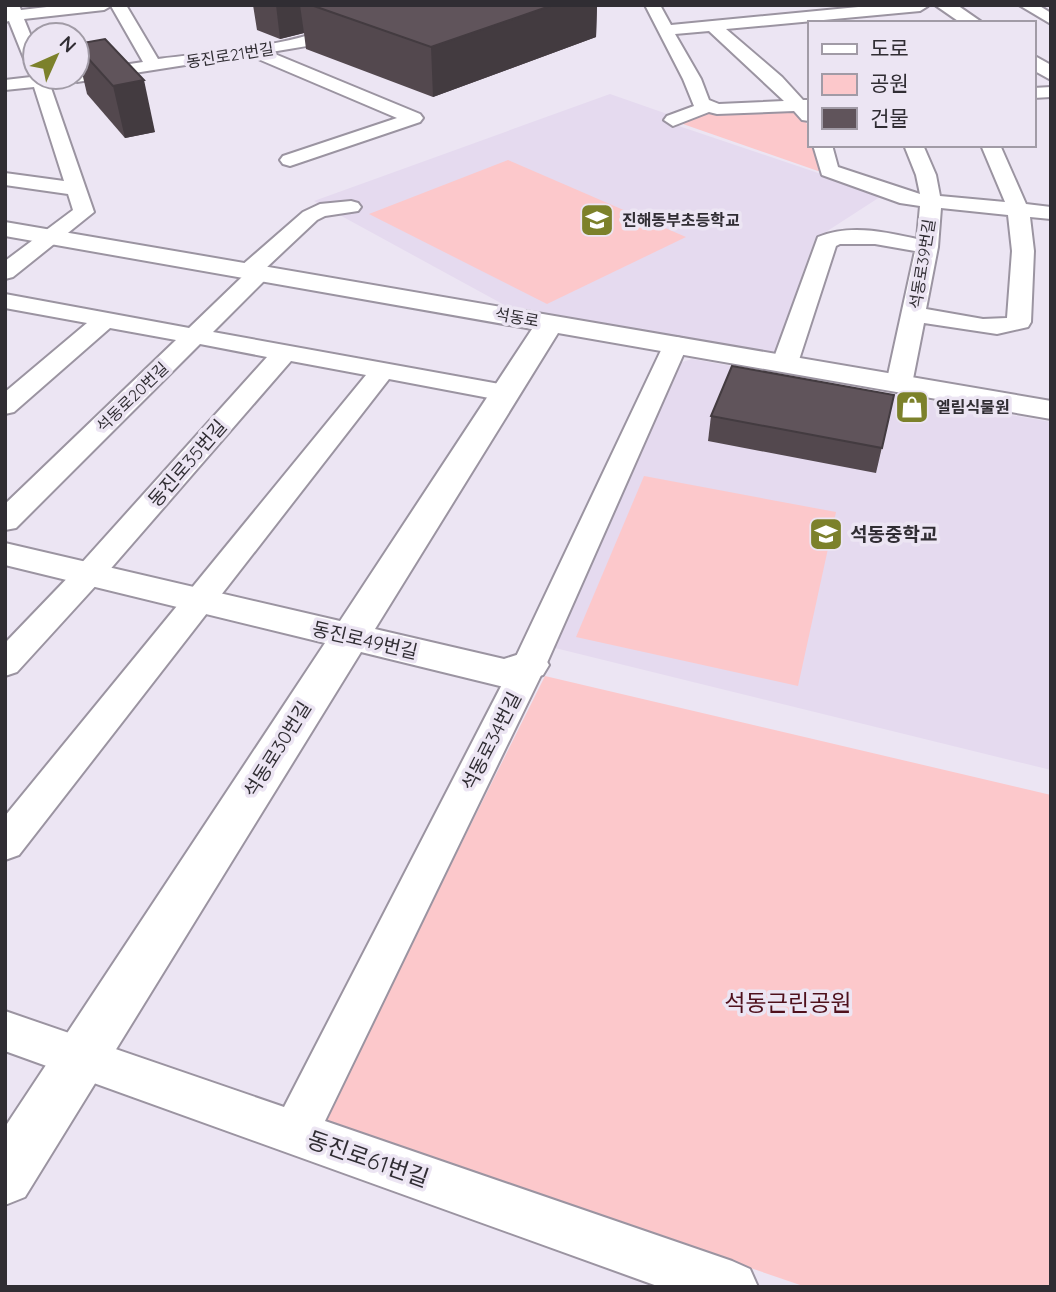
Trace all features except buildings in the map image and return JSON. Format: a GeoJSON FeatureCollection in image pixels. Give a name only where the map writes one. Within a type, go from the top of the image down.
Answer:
{"type":"FeatureCollection","features":[{"type":"Feature","properties":{"kind":"street"},"geometry":{"type":"LineString","coordinates":[[21,37],[10,13],[104,5]]}},
{"type":"Feature","properties":{"kind":"street"},"geometry":{"type":"LineString","coordinates":[[118,5],[154,66]]}},
{"type":"Feature","properties":{"kind":"street","name":"동진로21번길"},"geometry":{"type":"LineString","coordinates":[[91,75],[255,52],[332,34],[365,17],[370,5]]}},
{"type":"Feature","properties":{"kind":"street"},"geometry":{"type":"LineString","coordinates":[[652,5],[701,103],[717,109],[806,110]]}},
{"type":"Feature","properties":{"kind":"street"},"geometry":{"type":"LineString","coordinates":[[760,5],[797,32]]}},
{"type":"Feature","properties":{"kind":"street"},"geometry":{"type":"LineString","coordinates":[[944,5],[971,21]]}},
{"type":"Feature","properties":{"kind":"street"},"geometry":{"type":"LineString","coordinates":[[1026,5],[1051,19]]}},
{"type":"Feature","properties":{"kind":"street"},"geometry":{"type":"LineString","coordinates":[[665,30],[779,19],[832,9],[919,6],[943,21]]}},
{"type":"Feature","properties":{"kind":"street"},"geometry":{"type":"LineString","coordinates":[[832,9],[849,21]]}},
{"type":"Feature","properties":{"kind":"street"},"geometry":{"type":"LineString","coordinates":[[712,25],[806,110]]}},
{"type":"Feature","properties":{"kind":"street"},"geometry":{"type":"LineString","coordinates":[[255,52],[414,118],[290,160]]}},
{"type":"Feature","properties":{"kind":"street"},"geometry":{"type":"LineString","coordinates":[[1035,62],[1051,74]]}},
{"type":"Feature","properties":{"kind":"street"},"geometry":{"type":"LineString","coordinates":[[1035,80],[1051,92]]}},
{"type":"Feature","properties":{"kind":"street"},"geometry":{"type":"LineString","coordinates":[[5,271],[84,212],[43,91]]}},
{"type":"Feature","properties":{"kind":"street"},"geometry":{"type":"LineString","coordinates":[[673,120],[709,106]]}},
{"type":"Feature","properties":{"kind":"street"},"geometry":{"type":"LineString","coordinates":[[823,147],[829,172],[907,199],[1051,213]]}},
{"type":"Feature","properties":{"kind":"street","name":"석동로39번길"},"geometry":{"type":"LineString","coordinates":[[899,384],[927,247],[931,201],[926,175],[915,147]]}},
{"type":"Feature","properties":{"kind":"street"},"geometry":{"type":"LineString","coordinates":[[914,314],[990,327],[1011,327],[1019,322],[1026,265],[1023,232],[1010,180],[991,147]]}},
{"type":"Feature","properties":{"kind":"street"},"geometry":{"type":"LineString","coordinates":[[5,180],[76,189]]}},
{"type":"Feature","properties":{"kind":"street"},"geometry":{"type":"LineString","coordinates":[[255,272],[310,216],[320,210],[351,207]]}},
{"type":"Feature","properties":{"kind":"street","name":"석동로"},"geometry":{"type":"LineString","coordinates":[[5,229],[1051,410]]}},
{"type":"Feature","properties":{"kind":"street"},"geometry":{"type":"LineString","coordinates":[[785,363],[826,242],[832,238],[852,236],[927,247]]}},
{"type":"Feature","properties":{"kind":"street","name":"석동로20번길"},"geometry":{"type":"LineString","coordinates":[[5,521],[195,336],[255,272]]}},
{"type":"Feature","properties":{"kind":"street"},"geometry":{"type":"LineString","coordinates":[[10,306],[106,319],[505,393]]}},
{"type":"Feature","properties":{"kind":"street"},"geometry":{"type":"LineString","coordinates":[[5,406],[106,319]]}},
{"type":"Feature","properties":{"kind":"street","name":"석동로30번길"},"geometry":{"type":"LineString","coordinates":[[5,1177],[550,323]]}},
{"type":"Feature","properties":{"kind":"street","name":"석동로34번길"},"geometry":{"type":"LineString","coordinates":[[295,1133],[529,665],[676,344]]}},
{"type":"Feature","properties":{"kind":"street","name":"동진로35번길"},"geometry":{"type":"LineString","coordinates":[[89,574],[285,352]]}},
{"type":"Feature","properties":{"kind":"street"},"geometry":{"type":"LineString","coordinates":[[5,844],[383,370]]}},
{"type":"Feature","properties":{"kind":"street","name":"동진로49번길"},"geometry":{"type":"LineString","coordinates":[[5,554],[504,673],[529,665]]}},
{"type":"Feature","properties":{"kind":"street"},"geometry":{"type":"LineString","coordinates":[[5,664],[89,574]]}},
{"type":"Feature","properties":{"kind":"street","name":"동진로61번길"},"geometry":{"type":"LineString","coordinates":[[5,1031],[732,1287]]}},
{"type":"Feature","properties":{"kind":"shaded area","name":"진해동부초등학교"},"geometry":{"type":"Polygon","coordinates":[[[610,94],[673,116],[664,121],[883,195],[815,239],[774,355],[508,307],[314,201],[610,94]]]}},
{"type":"Feature","properties":{"kind":"shaded area","name":"석동중학교"},"geometry":{"type":"Polygon","coordinates":[[[692,359],[1051,422],[1051,770],[551,647],[679,363],[692,359]]]}},
{"type":"Feature","properties":{"kind":"green space"},"geometry":{"type":"Polygon","coordinates":[[[798,108],[808,126],[808,147],[816,147],[823,170],[818,171],[680,123],[708,111],[798,108]]]}},
{"type":"Feature","properties":{"kind":"green space"},"geometry":{"type":"Polygon","coordinates":[[[508,160],[686,237],[547,304],[369,214],[508,160]]]}},
{"type":"Feature","properties":{"kind":"green space"},"geometry":{"type":"Polygon","coordinates":[[[644,476],[836,512],[798,686],[576,637],[644,476]]]}},
{"type":"Feature","properties":{"kind":"green space","name":"석동근린공원"},"geometry":{"type":"Polygon","coordinates":[[[545,676],[1051,795],[1051,1287],[806,1287],[323,1121],[545,676]]]}},
{"type":"Feature","properties":{"kind":"place","name":"진해동부초등학교"},"geometry":{"type":"Point","coordinates":[597,220]}},
{"type":"Feature","properties":{"kind":"place","name":"엘림식물원"},"geometry":{"type":"Point","coordinates":[912,407]}},
{"type":"Feature","properties":{"kind":"place","name":"석동중학교"},"geometry":{"type":"Point","coordinates":[826,534]}}]}
